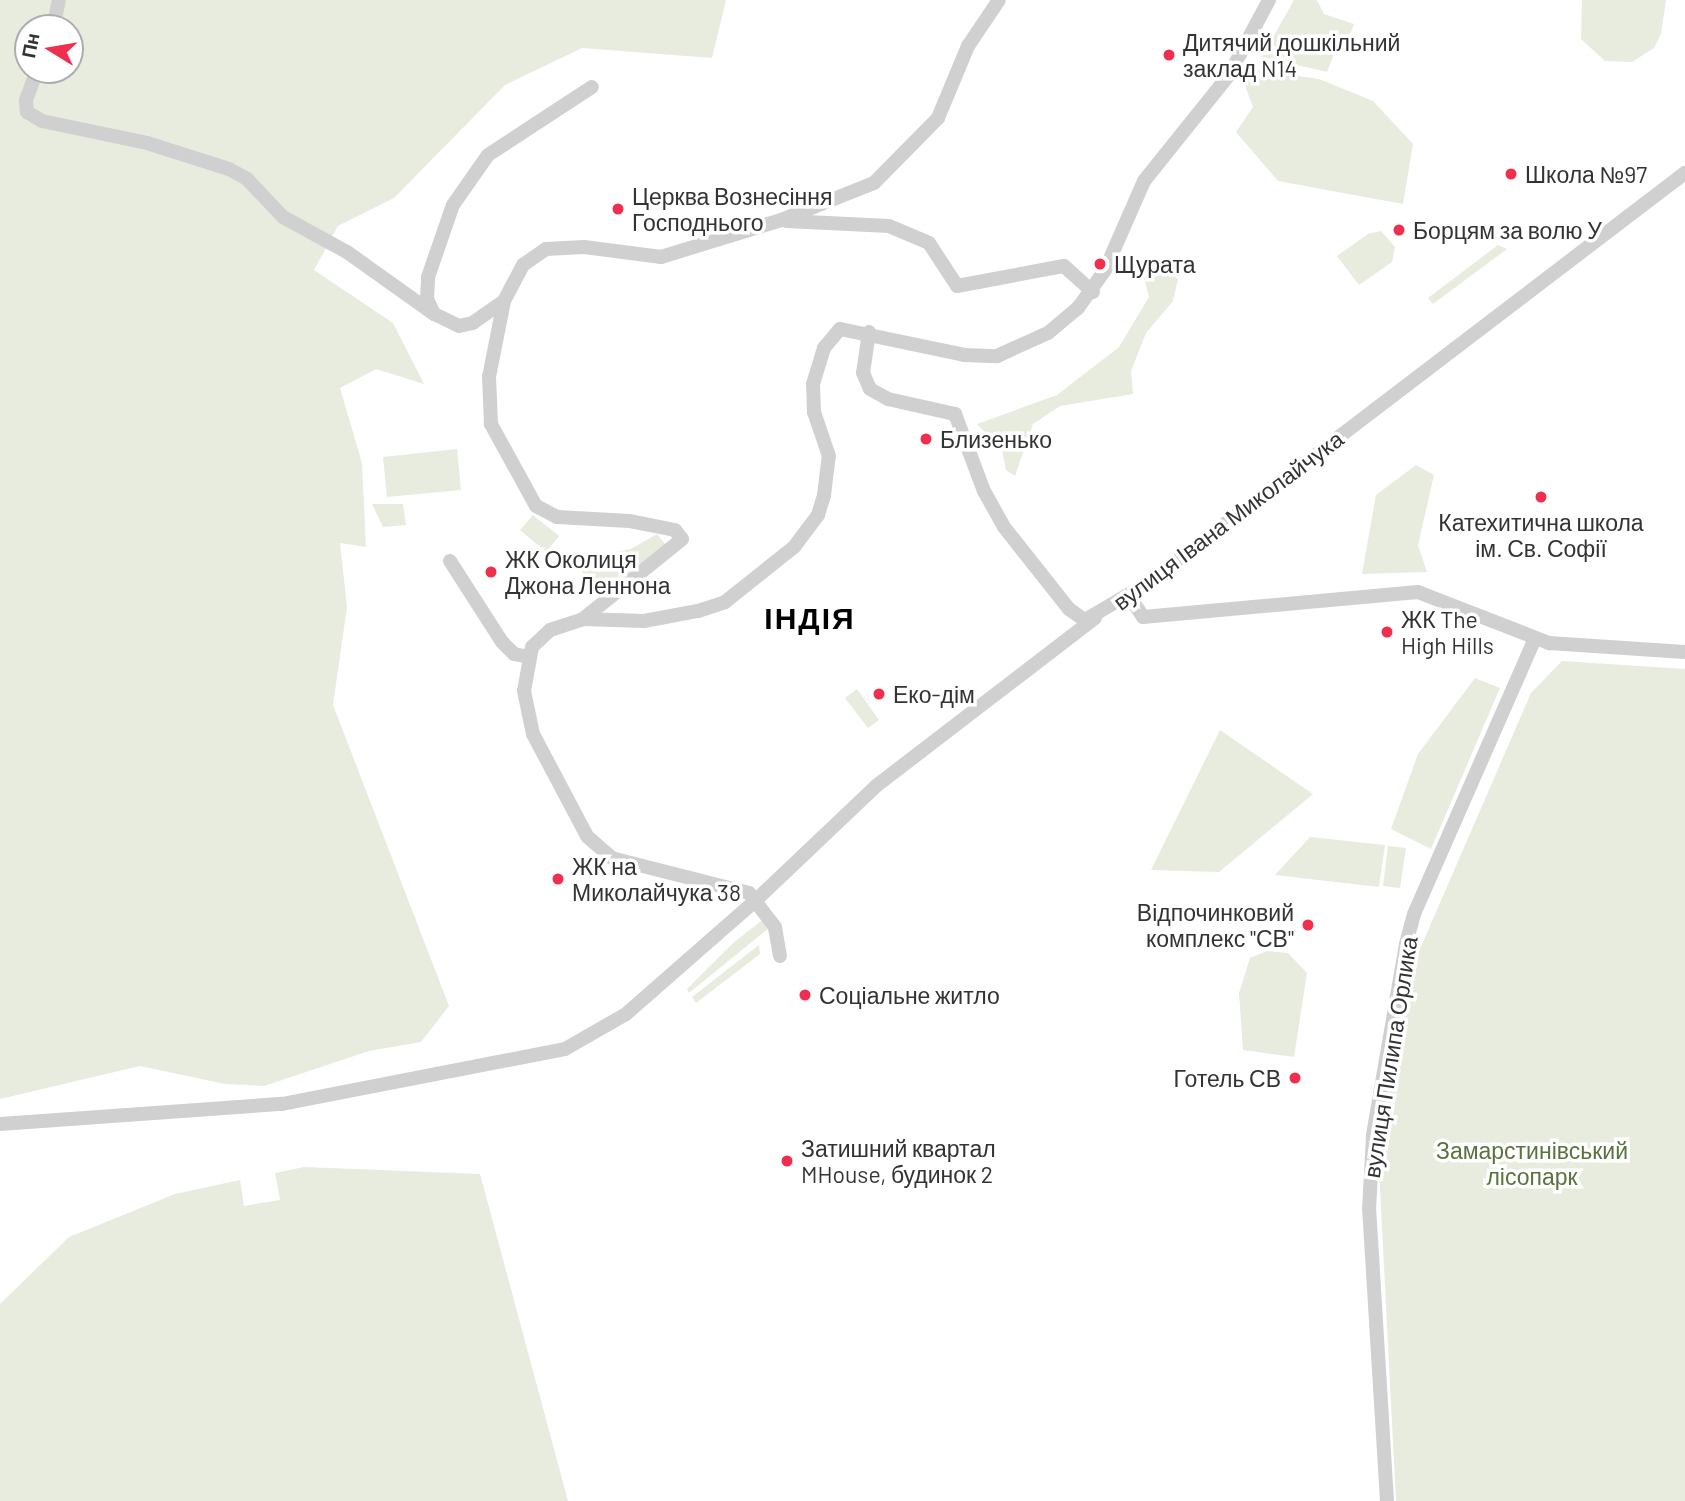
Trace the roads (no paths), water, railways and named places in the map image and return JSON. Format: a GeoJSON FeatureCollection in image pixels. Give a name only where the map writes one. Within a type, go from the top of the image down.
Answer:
{"type":"FeatureCollection","features":[{"type":"Feature","properties":{"kind":"street"},"geometry":{"type":"LineString","coordinates":[[583,619],[682,539],[675,530],[629,521],[557,517],[536,506],[491,424],[489,377],[504,301],[523,265],[545,249],[584,247],[661,257],[781,220],[874,183],[910,151],[938,118],[968,46],[999,0]]}},
{"type":"Feature","properties":{"kind":"street"},"geometry":{"type":"LineString","coordinates":[[780,956],[775,927],[756,900],[731,886],[612,858],[587,836],[533,734],[524,691],[532,647],[550,630],[583,619],[643,621],[698,611],[725,601],[794,547],[818,515],[828,473],[829,456],[813,403],[818,365],[832,334],[840,329],[869,332],[964,355],[997,356],[1048,333],[1093,292],[1144,181],[1229,75],[1269,0]]}},
{"type":"Feature","properties":{"kind":"street"},"geometry":{"type":"LineString","coordinates":[[32,84],[26,101],[27,112],[43,121],[146,143],[229,169],[247,179],[283,217],[347,252],[434,314],[459,326],[473,323],[504,301]]}},
{"type":"Feature","properties":{"kind":"street"},"geometry":{"type":"LineString","coordinates":[[434,314],[427,299],[428,278],[453,205],[488,155],[592,87]]}},
{"type":"Feature","properties":{"kind":"street","name":"вулиця Івана Миколайчука"},"geometry":{"type":"LineString","coordinates":[[869,332],[863,373],[870,388],[888,399],[955,414],[984,491],[1004,527],[1078,617],[1095,618],[1129,596],[1685,173]]}},
{"type":"Feature","properties":{"kind":"street"},"geometry":{"type":"LineString","coordinates":[[781,220],[889,226],[929,243],[957,286],[1063,266],[1093,292]]}},
{"type":"Feature","properties":{"kind":"street"},"geometry":{"type":"LineString","coordinates":[[450,561],[502,642],[514,654],[529,657]]}},
{"type":"Feature","properties":{"kind":"street"},"geometry":{"type":"LineString","coordinates":[[1129,596],[1143,617],[1418,592],[1535,639],[1573,647],[1685,652]]}},
{"type":"Feature","properties":{"kind":"street"},"geometry":{"type":"LineString","coordinates":[[0,1124],[268,1106],[537,1057],[565,1049],[626,1014],[756,900],[876,786],[1095,618]]}},
{"type":"Feature","properties":{"kind":"street","name":"вулиця Пилипа Орлика"},"geometry":{"type":"LineString","coordinates":[[1387,1501],[1369,1210],[1373,1135],[1406,944],[1414,914],[1535,639]]}},
{"type":"Feature","properties":{"kind":"place","name":"Дитячий дошкільний заклад N14"},"geometry":{"type":"Point","coordinates":[1169,55]}},
{"type":"Feature","properties":{"kind":"place","name":"Школа №97"},"geometry":{"type":"Point","coordinates":[1511,174]}},
{"type":"Feature","properties":{"kind":"place","name":"Церква Вознесіння Господнього"},"geometry":{"type":"Point","coordinates":[618,209]}},
{"type":"Feature","properties":{"kind":"place","name":"Борцям за волю У"},"geometry":{"type":"Point","coordinates":[1399,230]}},
{"type":"Feature","properties":{"kind":"place","name":"Щурата"},"geometry":{"type":"Point","coordinates":[1100,264]}},
{"type":"Feature","properties":{"kind":"place","name":"Близенько"},"geometry":{"type":"Point","coordinates":[926,439]}},
{"type":"Feature","properties":{"kind":"place","name":"Катехитична школа ім. Св. Софії"},"geometry":{"type":"Point","coordinates":[1541,497]}},
{"type":"Feature","properties":{"kind":"place","name":"ЖК Околиця Джона Леннона"},"geometry":{"type":"Point","coordinates":[491,572]}},
{"type":"Feature","properties":{"kind":"place","name":"ЖК The High Hills"},"geometry":{"type":"Point","coordinates":[1387,632]}},
{"type":"Feature","properties":{"kind":"place","name":"Еко-дім"},"geometry":{"type":"Point","coordinates":[879,694]}},
{"type":"Feature","properties":{"kind":"place","name":"ЖК на Миколайчука 38"},"geometry":{"type":"Point","coordinates":[558,879]}},
{"type":"Feature","properties":{"kind":"place","name":"Відпочинковий комплекс \"СВ\""},"geometry":{"type":"Point","coordinates":[1308,925]}},
{"type":"Feature","properties":{"kind":"place","name":"Соціальне житло"},"geometry":{"type":"Point","coordinates":[805,995]}},
{"type":"Feature","properties":{"kind":"place","name":"Готель СВ"},"geometry":{"type":"Point","coordinates":[1295,1078]}},
{"type":"Feature","properties":{"kind":"place","name":"Затишний квартал MHouse, будинок 2"},"geometry":{"type":"Point","coordinates":[787,1161]}},
{"type":"Feature","properties":{"kind":"district","name":"ІНДІЯ"},"geometry":{"type":"Point","coordinates":[810,617]}},
{"type":"Feature","properties":{"kind":"park label","name":"Замарстинівський лісопарк"},"geometry":{"type":"Point","coordinates":[1532,1163]}}]}
